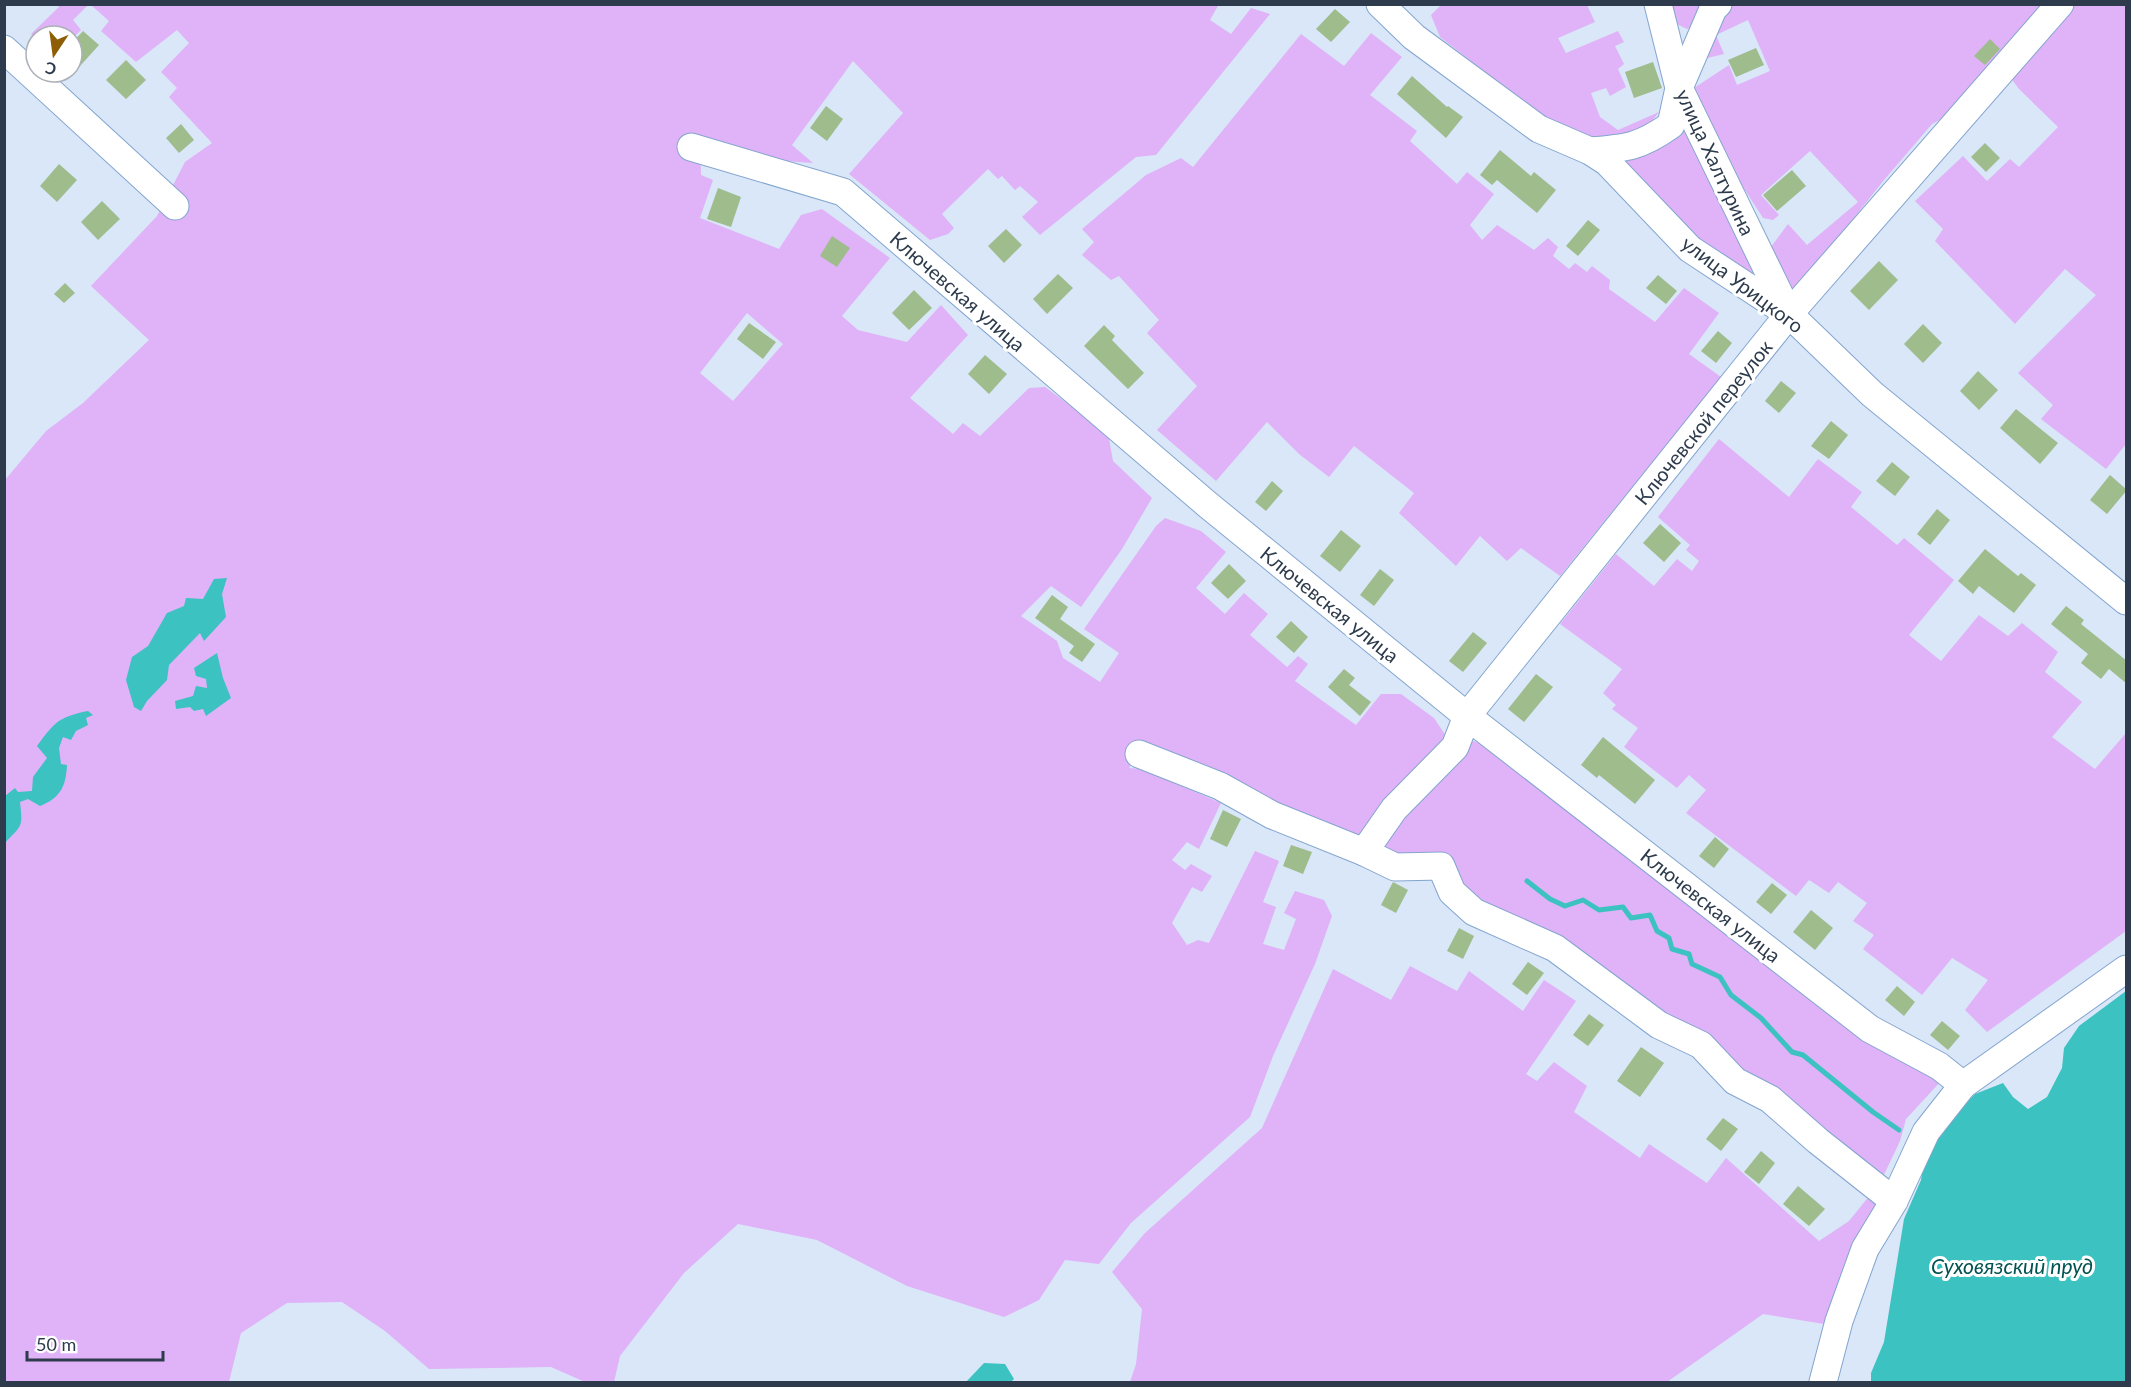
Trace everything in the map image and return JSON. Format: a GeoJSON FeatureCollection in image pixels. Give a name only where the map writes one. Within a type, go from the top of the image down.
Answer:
{"type":"FeatureCollection","features":[{"type":"Feature","properties":{"kind":"street","name":"улица Урицкого"},"geometry":{"type":"LineString","coordinates":[[1380,4],[1414,37],[1539,129],[1590,151],[1607,162],[1690,249],[1789,314],[1872,394],[2127,601]]}},
{"type":"Feature","properties":{"kind":"street","name":"улица Халтурина"},"geometry":{"type":"LineString","coordinates":[[1658,4],[1679,88],[1789,314]]}},
{"type":"Feature","properties":{"kind":"street"},"geometry":{"type":"LineString","coordinates":[[1590,151],[1626,148],[1651,139],[1671,125],[1679,88],[1713,9],[1718,4]]}},
{"type":"Feature","properties":{"kind":"street","name":"Ключевской переулок"},"geometry":{"type":"LineString","coordinates":[[1364,852],[1394,809],[1455,747],[1467,716],[1789,314],[2060,4]]}},
{"type":"Feature","properties":{"kind":"street"},"geometry":{"type":"LineString","coordinates":[[4,50],[174,206]]}},
{"type":"Feature","properties":{"kind":"street","name":"Ключевская улица"},"geometry":{"type":"LineString","coordinates":[[691,147],[843,192],[1208,505],[1467,716],[1870,1029],[1939,1066],[1963,1085]]}},
{"type":"Feature","properties":{"kind":"street"},"geometry":{"type":"LineString","coordinates":[[1139,754],[1220,786],[1272,815],[1395,867],[1441,866],[1452,892],[1474,912],[1555,948],[1659,1025],[1701,1045],[1735,1081],[1770,1099],[1818,1141],[1894,1201]]}},
{"type":"Feature","properties":{"kind":"street"},"geometry":{"type":"LineString","coordinates":[[1823,1383],[1839,1321],[1864,1250],[1894,1201],[1926,1132],[1963,1085],[2127,969]]}},
{"type":"Feature","properties":{"kind":"shaded area"},"geometry":{"type":"Polygon","coordinates":[[[1219,4],[1210,20],[1231,34],[1251,8],[1270,14],[1156,155],[1136,157],[1040,235],[1022,217],[1038,202],[1020,186],[1015,190],[1002,176],[998,179],[988,169],[942,214],[954,228],[948,234],[930,240],[849,174],[903,113],[853,61],[792,145],[813,163],[783,161],[700,138],[701,175],[713,180],[700,218],[779,249],[801,215],[822,209],[890,258],[842,316],[858,330],[907,342],[941,305],[968,335],[910,398],[953,434],[963,423],[980,436],[1029,388],[1045,387],[1108,433],[1113,461],[1152,498],[1122,549],[1081,607],[1051,586],[1021,616],[1057,641],[1063,658],[1100,682],[1119,653],[1084,629],[1156,526],[1165,518],[1201,531],[1226,552],[1196,588],[1225,614],[1244,593],[1268,614],[1250,635],[1287,667],[1298,656],[1308,664],[1295,681],[1356,725],[1381,694],[1401,694],[1434,718],[1446,736],[1361,840],[1146,744],[1129,768],[1142,769],[1221,803],[1199,849],[1187,842],[1172,860],[1185,870],[1191,864],[1212,876],[1202,892],[1192,887],[1172,923],[1187,945],[1198,940],[1209,943],[1255,851],[1279,861],[1263,902],[1276,907],[1263,944],[1284,950],[1296,919],[1284,913],[1295,891],[1324,900],[1332,916],[1315,964],[1273,1056],[1250,1117],[1131,1223],[1099,1264],[1065,1260],[1039,1300],[1004,1317],[907,1286],[817,1240],[738,1224],[684,1273],[620,1356],[614,1382],[585,1382],[551,1367],[429,1369],[385,1331],[342,1302],[287,1303],[241,1333],[229,1382],[5,1382],[5,480],[46,431],[83,403],[149,340],[91,286],[157,216],[185,162],[212,143],[169,97],[177,88],[161,72],[189,43],[177,30],[136,62],[101,31],[109,21],[91,5],[1219,4]],[[747,313],[700,373],[733,401],[783,344],[747,313]]]}},
{"type":"Feature","properties":{"kind":"shaded area"},"geometry":{"type":"Polygon","coordinates":[[[57,5],[88,5],[73,20],[76,24],[41,24],[59,7],[57,5]]]}},
{"type":"Feature","properties":{"kind":"shaded area"},"geometry":{"type":"Polygon","coordinates":[[[1441,5],[1587,5],[1595,22],[1558,38],[1566,53],[1618,31],[1624,42],[1615,46],[1624,64],[1618,69],[1626,87],[1610,96],[1606,88],[1591,93],[1600,117],[1618,130],[1659,112],[1645,130],[1587,140],[1543,117],[1440,37],[1431,15],[1441,5]]]}},
{"type":"Feature","properties":{"kind":"shaded area"},"geometry":{"type":"Polygon","coordinates":[[[1673,5],[1709,5],[1698,26],[1687,29],[1675,23],[1673,5]]]}},
{"type":"Feature","properties":{"kind":"shaded area"},"geometry":{"type":"Polygon","coordinates":[[[1732,5],[2048,5],[1952,113],[1932,124],[1884,180],[1793,295],[1768,251],[1788,224],[1807,245],[1858,202],[1810,151],[1761,195],[1779,215],[1773,220],[1763,218],[1721,153],[1702,117],[1694,88],[1729,65],[1737,85],[1770,71],[1748,20],[1716,35],[1724,54],[1699,60],[1714,21],[1732,5]]]}},
{"type":"Feature","properties":{"kind":"shaded area"},"geometry":{"type":"Polygon","coordinates":[[[2074,5],[2126,5],[2126,444],[2106,469],[2041,419],[2053,405],[2018,373],[2096,295],[2065,269],[2015,324],[1935,241],[1943,229],[1915,201],[1963,156],[1987,181],[2010,159],[2019,167],[2058,127],[2019,89],[2010,77],[2074,5]]]}},
{"type":"Feature","properties":{"kind":"shaded area"},"geometry":{"type":"Polygon","coordinates":[[[1371,33],[1402,57],[1370,95],[1417,131],[1410,141],[1457,184],[1467,172],[1494,194],[1470,225],[1482,240],[1497,225],[1534,250],[1548,238],[1558,247],[1553,256],[1569,269],[1575,263],[1587,272],[1592,266],[1610,280],[1609,289],[1655,322],[1684,288],[1719,313],[1689,354],[1721,377],[1560,576],[1521,548],[1507,561],[1480,536],[1456,566],[1399,513],[1414,493],[1354,446],[1329,477],[1299,454],[1267,422],[1216,481],[1157,430],[1197,386],[1147,333],[1159,320],[1119,276],[1111,280],[1082,255],[1094,242],[1082,229],[1146,175],[1181,158],[1193,167],[1301,34],[1344,66],[1371,33]]]}},
{"type":"Feature","properties":{"kind":"shaded area"},"geometry":{"type":"Polygon","coordinates":[[[1681,110],[1769,293],[1682,226],[1616,156],[1681,110]]]}},
{"type":"Feature","properties":{"kind":"shaded area"},"geometry":{"type":"Polygon","coordinates":[[[1719,439],[1789,497],[1818,459],[1862,492],[1851,507],[1897,545],[1904,538],[1954,580],[1909,635],[1941,661],[1979,615],[2008,636],[2022,623],[2058,652],[2045,672],[2082,702],[2052,737],[2095,769],[2126,733],[2126,931],[1987,1032],[1965,1010],[1988,980],[1952,958],[1922,995],[1863,949],[1874,935],[1853,921],[1867,903],[1838,882],[1829,893],[1809,880],[1796,896],[1686,813],[1706,790],[1689,775],[1677,788],[1624,747],[1638,728],[1612,709],[1616,705],[1603,693],[1622,669],[1560,624],[1616,554],[1654,586],[1677,559],[1692,571],[1699,561],[1686,550],[1690,545],[1658,517],[1719,439]]]}},
{"type":"Feature","properties":{"kind":"shaded area"},"geometry":{"type":"Polygon","coordinates":[[[1473,741],[1487,745],[1942,1080],[1906,1119],[1900,1141],[1881,1181],[1777,1094],[1377,847],[1446,764],[1473,741]]]}},
{"type":"Feature","properties":{"kind":"shaded area"},"geometry":{"type":"Polygon","coordinates":[[[1410,966],[1457,991],[1469,971],[1523,1011],[1544,980],[1576,1001],[1526,1074],[1537,1081],[1554,1062],[1587,1086],[1574,1112],[1640,1158],[1649,1144],[1707,1183],[1726,1158],[1819,1241],[1849,1221],[1870,1195],[1880,1203],[1852,1244],[1824,1324],[1763,1314],[1667,1382],[1130,1382],[1136,1364],[1142,1309],[1112,1272],[1145,1233],[1262,1128],[1333,969],[1391,1000],[1410,966]]]}},
{"type":"Feature","properties":{"kind":"water"},"geometry":{"type":"Polygon","coordinates":[[[227,578],[222,594],[226,617],[204,641],[200,633],[169,665],[167,680],[147,701],[141,711],[134,707],[126,680],[132,657],[148,646],[167,613],[184,606],[186,598],[203,599],[214,579],[227,578]]]}},
{"type":"Feature","properties":{"kind":"water"},"geometry":{"type":"Polygon","coordinates":[[[217,653],[231,698],[206,716],[203,709],[194,711],[190,707],[176,709],[175,701],[193,696],[196,686],[207,688],[206,679],[196,676],[194,668],[217,653]]]}},
{"type":"Feature","properties":{"kind":"water"},"geometry":{"type":"Polygon","coordinates":[[[88,711],[93,715],[86,718],[88,725],[76,731],[71,740],[63,737],[59,748],[61,764],[67,765],[61,791],[53,799],[40,806],[28,799],[20,802],[20,825],[5,843],[5,796],[15,788],[18,792],[32,791],[33,777],[47,758],[37,746],[48,731],[63,718],[88,711]]]}},
{"type":"Feature","properties":{"kind":"water","name":"Суховязский пруд"},"geometry":{"type":"Polygon","coordinates":[[[2126,991],[2126,1382],[1871,1382],[1871,1373],[1884,1342],[1904,1219],[1921,1180],[1926,1150],[1945,1124],[1975,1094],[2003,1083],[2013,1097],[2028,1109],[2047,1097],[2062,1068],[2064,1048],[2079,1026],[2126,991]]]}},
{"type":"Feature","properties":{"kind":"water"},"geometry":{"type":"Polygon","coordinates":[[[984,1363],[1005,1364],[1014,1379],[1011,1382],[966,1382],[984,1363]]]}},
{"type":"Feature","properties":{"kind":"building"},"geometry":{"type":"Polygon","coordinates":[[[1335,9],[1350,22],[1331,42],[1316,29],[1335,9]]]}},
{"type":"Feature","properties":{"kind":"building"},"geometry":{"type":"Polygon","coordinates":[[[84,32],[99,45],[84,62],[84,32]]]}},
{"type":"Feature","properties":{"kind":"building"},"geometry":{"type":"Polygon","coordinates":[[[1990,39],[2000,49],[1985,65],[1974,56],[1990,39]]]}},
{"type":"Feature","properties":{"kind":"building"},"geometry":{"type":"Polygon","coordinates":[[[1756,48],[1764,65],[1736,77],[1728,60],[1756,48]]]}},
{"type":"Feature","properties":{"kind":"building"},"geometry":{"type":"Polygon","coordinates":[[[126,60],[146,80],[126,99],[106,80],[126,60]]]}},
{"type":"Feature","properties":{"kind":"building"},"geometry":{"type":"Polygon","coordinates":[[[1653,62],[1662,88],[1634,98],[1625,72],[1653,62]]]}},
{"type":"Feature","properties":{"kind":"building"},"geometry":{"type":"Polygon","coordinates":[[[1412,76],[1447,107],[1463,117],[1446,138],[1397,94],[1412,76]]]}},
{"type":"Feature","properties":{"kind":"building"},"geometry":{"type":"Polygon","coordinates":[[[826,106],[843,119],[827,141],[810,128],[826,106]]]}},
{"type":"Feature","properties":{"kind":"building"},"geometry":{"type":"Polygon","coordinates":[[[181,124],[194,140],[179,153],[166,138],[181,124]]]}},
{"type":"Feature","properties":{"kind":"building"},"geometry":{"type":"Polygon","coordinates":[[[1985,143],[2000,158],[1986,172],[1971,157],[1985,143]]]}},
{"type":"Feature","properties":{"kind":"building"},"geometry":{"type":"Polygon","coordinates":[[[1500,150],[1531,176],[1534,172],[1556,190],[1537,213],[1497,180],[1492,185],[1480,175],[1500,150]]]}},
{"type":"Feature","properties":{"kind":"building"},"geometry":{"type":"Polygon","coordinates":[[[59,164],[77,180],[57,202],[40,186],[59,164]]]}},
{"type":"Feature","properties":{"kind":"building"},"geometry":{"type":"Polygon","coordinates":[[[1792,170],[1806,186],[1777,211],[1763,195],[1792,170]]]}},
{"type":"Feature","properties":{"kind":"building"},"geometry":{"type":"Polygon","coordinates":[[[718,188],[741,197],[731,227],[707,219],[718,188]]]}},
{"type":"Feature","properties":{"kind":"building"},"geometry":{"type":"Polygon","coordinates":[[[102,201],[120,219],[98,240],[81,222],[102,201]]]}},
{"type":"Feature","properties":{"kind":"building"},"geometry":{"type":"Polygon","coordinates":[[[1588,220],[1600,230],[1578,256],[1566,246],[1588,220]]]}},
{"type":"Feature","properties":{"kind":"building"},"geometry":{"type":"Polygon","coordinates":[[[1006,229],[1022,245],[1004,263],[988,246],[1006,229]]]}},
{"type":"Feature","properties":{"kind":"building"},"geometry":{"type":"Polygon","coordinates":[[[832,236],[850,248],[837,267],[820,256],[832,236]]]}},
{"type":"Feature","properties":{"kind":"building"},"geometry":{"type":"Polygon","coordinates":[[[1879,261],[1898,280],[1869,310],[1850,291],[1879,261]]]}},
{"type":"Feature","properties":{"kind":"building"},"geometry":{"type":"Polygon","coordinates":[[[1058,274],[1073,288],[1047,314],[1033,299],[1058,274]]]}},
{"type":"Feature","properties":{"kind":"building"},"geometry":{"type":"Polygon","coordinates":[[[1658,275],[1677,291],[1666,304],[1646,288],[1658,275]]]}},
{"type":"Feature","properties":{"kind":"building"},"geometry":{"type":"Polygon","coordinates":[[[65,283],[75,293],[64,303],[54,294],[65,283]]]}},
{"type":"Feature","properties":{"kind":"building"},"geometry":{"type":"Polygon","coordinates":[[[914,290],[932,308],[909,330],[892,313],[914,290]]]}},
{"type":"Feature","properties":{"kind":"building"},"geometry":{"type":"Polygon","coordinates":[[[749,323],[776,342],[763,359],[737,339],[749,323]]]}},
{"type":"Feature","properties":{"kind":"building"},"geometry":{"type":"Polygon","coordinates":[[[1923,324],[1942,343],[1923,363],[1904,344],[1923,324]]]}},
{"type":"Feature","properties":{"kind":"building"},"geometry":{"type":"Polygon","coordinates":[[[1104,325],[1115,336],[1112,340],[1144,373],[1128,389],[1084,346],[1104,325]]]}},
{"type":"Feature","properties":{"kind":"building"},"geometry":{"type":"Polygon","coordinates":[[[1718,331],[1732,343],[1716,363],[1701,351],[1718,331]]]}},
{"type":"Feature","properties":{"kind":"building"},"geometry":{"type":"Polygon","coordinates":[[[985,355],[1007,374],[989,394],[968,374],[985,355]]]}},
{"type":"Feature","properties":{"kind":"building"},"geometry":{"type":"Polygon","coordinates":[[[1978,371],[1998,390],[1979,410],[1960,391],[1978,371]]]}},
{"type":"Feature","properties":{"kind":"building"},"geometry":{"type":"Polygon","coordinates":[[[1781,381],[1796,393],[1779,413],[1765,401],[1781,381]]]}},
{"type":"Feature","properties":{"kind":"building"},"geometry":{"type":"Polygon","coordinates":[[[2016,409],[2058,443],[2040,464],[2000,428],[2016,409]]]}},
{"type":"Feature","properties":{"kind":"building"},"geometry":{"type":"Polygon","coordinates":[[[1831,421],[1848,435],[1829,459],[1811,446],[1831,421]]]}},
{"type":"Feature","properties":{"kind":"building"},"geometry":{"type":"Polygon","coordinates":[[[1892,462],[1910,477],[1895,496],[1876,481],[1892,462]]]}},
{"type":"Feature","properties":{"kind":"building"},"geometry":{"type":"Polygon","coordinates":[[[2110,475],[2127,490],[2107,514],[2090,500],[2110,475]]]}},
{"type":"Feature","properties":{"kind":"building"},"geometry":{"type":"Polygon","coordinates":[[[1272,481],[1283,491],[1266,511],[1255,502],[1272,481]]]}},
{"type":"Feature","properties":{"kind":"building"},"geometry":{"type":"Polygon","coordinates":[[[1937,509],[1950,520],[1930,545],[1917,534],[1937,509]]]}},
{"type":"Feature","properties":{"kind":"building"},"geometry":{"type":"Polygon","coordinates":[[[1660,524],[1681,543],[1664,562],[1643,543],[1660,524]]]}},
{"type":"Feature","properties":{"kind":"building"},"geometry":{"type":"Polygon","coordinates":[[[1341,530],[1361,546],[1340,572],[1320,556],[1341,530]]]}},
{"type":"Feature","properties":{"kind":"building"},"geometry":{"type":"Polygon","coordinates":[[[1985,549],[2018,576],[2021,573],[2036,585],[2014,613],[1979,586],[1973,594],[1958,581],[1985,549]]]}},
{"type":"Feature","properties":{"kind":"building"},"geometry":{"type":"Polygon","coordinates":[[[1229,564],[1246,581],[1228,599],[1211,583],[1229,564]]]}},
{"type":"Feature","properties":{"kind":"building"},"geometry":{"type":"Polygon","coordinates":[[[1380,569],[1394,580],[1374,606],[1360,595],[1380,569]]]}},
{"type":"Feature","properties":{"kind":"building"},"geometry":{"type":"Polygon","coordinates":[[[1052,595],[1068,607],[1060,619],[1095,644],[1082,662],[1069,653],[1074,646],[1035,618],[1052,595]]]}},
{"type":"Feature","properties":{"kind":"building"},"geometry":{"type":"Polygon","coordinates":[[[2066,606],[2084,620],[2081,624],[2127,661],[2127,684],[2109,669],[2101,679],[2081,663],[2088,654],[2051,624],[2066,606]]]}},
{"type":"Feature","properties":{"kind":"building"},"geometry":{"type":"Polygon","coordinates":[[[1291,621],[1308,637],[1294,653],[1276,637],[1291,621]]]}},
{"type":"Feature","properties":{"kind":"building"},"geometry":{"type":"Polygon","coordinates":[[[1473,632],[1487,643],[1463,672],[1449,661],[1473,632]]]}},
{"type":"Feature","properties":{"kind":"building"},"geometry":{"type":"Polygon","coordinates":[[[1344,669],[1355,678],[1349,685],[1371,702],[1360,716],[1328,687],[1344,669]]]}},
{"type":"Feature","properties":{"kind":"building"},"geometry":{"type":"Polygon","coordinates":[[[1536,674],[1553,687],[1524,722],[1508,709],[1536,674]]]}},
{"type":"Feature","properties":{"kind":"building"},"geometry":{"type":"Polygon","coordinates":[[[1603,737],[1655,780],[1635,804],[1599,775],[1597,778],[1581,765],[1603,737]]]}},
{"type":"Feature","properties":{"kind":"building"},"geometry":{"type":"Polygon","coordinates":[[[1223,810],[1241,819],[1227,847],[1210,839],[1223,810]]]}},
{"type":"Feature","properties":{"kind":"building"},"geometry":{"type":"Polygon","coordinates":[[[1715,837],[1729,849],[1714,868],[1699,856],[1715,837]]]}},
{"type":"Feature","properties":{"kind":"building"},"geometry":{"type":"Polygon","coordinates":[[[1291,845],[1312,852],[1303,874],[1283,866],[1291,845]]]}},
{"type":"Feature","properties":{"kind":"building"},"geometry":{"type":"Polygon","coordinates":[[[1393,882],[1408,890],[1396,913],[1381,905],[1393,882]]]}},
{"type":"Feature","properties":{"kind":"building"},"geometry":{"type":"Polygon","coordinates":[[[1772,883],[1787,895],[1771,914],[1756,902],[1772,883]]]}},
{"type":"Feature","properties":{"kind":"building"},"geometry":{"type":"Polygon","coordinates":[[[1811,910],[1833,928],[1815,950],[1793,932],[1811,910]]]}},
{"type":"Feature","properties":{"kind":"building"},"geometry":{"type":"Polygon","coordinates":[[[1459,928],[1474,936],[1463,959],[1447,951],[1459,928]]]}},
{"type":"Feature","properties":{"kind":"building"},"geometry":{"type":"Polygon","coordinates":[[[1528,962],[1544,973],[1527,995],[1512,984],[1528,962]]]}},
{"type":"Feature","properties":{"kind":"building"},"geometry":{"type":"Polygon","coordinates":[[[1897,986],[1915,1002],[1904,1016],[1885,1000],[1897,986]]]}},
{"type":"Feature","properties":{"kind":"building"},"geometry":{"type":"Polygon","coordinates":[[[1589,1014],[1604,1025],[1588,1046],[1573,1035],[1589,1014]]]}},
{"type":"Feature","properties":{"kind":"building"},"geometry":{"type":"Polygon","coordinates":[[[1942,1021],[1960,1036],[1948,1050],[1930,1035],[1942,1021]]]}},
{"type":"Feature","properties":{"kind":"building"},"geometry":{"type":"Polygon","coordinates":[[[1641,1047],[1664,1063],[1640,1097],[1617,1081],[1641,1047]]]}},
{"type":"Feature","properties":{"kind":"building"},"geometry":{"type":"Polygon","coordinates":[[[1723,1118],[1738,1129],[1721,1151],[1706,1139],[1723,1118]]]}},
{"type":"Feature","properties":{"kind":"building"},"geometry":{"type":"Polygon","coordinates":[[[1761,1151],[1775,1163],[1759,1184],[1744,1172],[1761,1151]]]}},
{"type":"Feature","properties":{"kind":"building"},"geometry":{"type":"Polygon","coordinates":[[[1798,1186],[1825,1209],[1809,1226],[1783,1204],[1798,1186]]]}},
{"type":"Feature","properties":{"kind":"waterway"},"geometry":{"type":"LineString","coordinates":[[1527,881],[1550,899],[1565,906],[1583,900],[1599,910],[1623,907],[1631,918],[1650,915],[1657,931],[1669,938],[1672,949],[1689,954],[1692,964],[1720,977],[1731,995],[1761,1018],[1792,1052],[1803,1055],[1873,1112],[1899,1130]]}}]}
